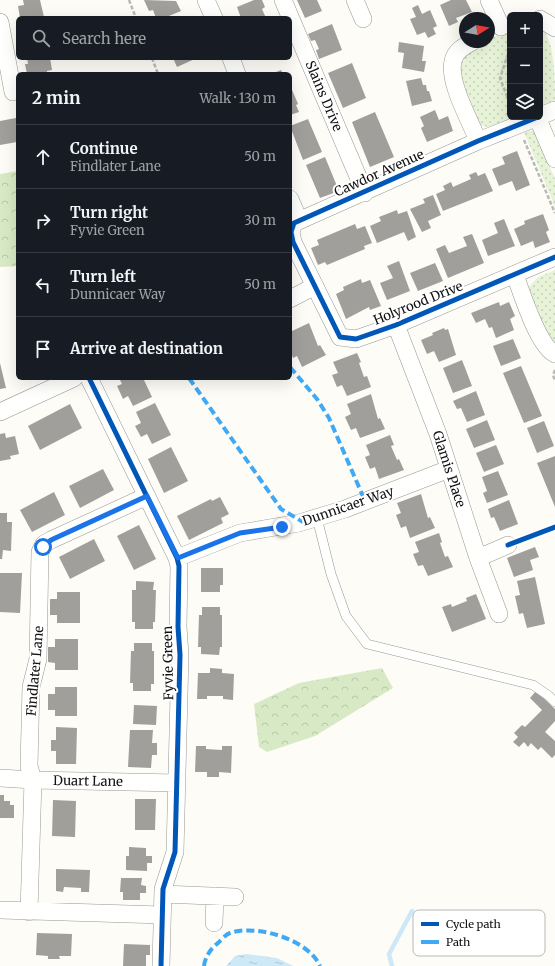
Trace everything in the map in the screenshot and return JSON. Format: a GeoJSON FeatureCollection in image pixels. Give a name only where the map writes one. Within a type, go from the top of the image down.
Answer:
{"type":"FeatureCollection","features":[{"type":"Feature","properties":{"kind":"street"},"geometry":{"type":"LineString","coordinates":[[206,0],[213,16]]}},
{"type":"Feature","properties":{"kind":"street","name":"Slains Drive"},"geometry":{"type":"LineString","coordinates":[[283,0],[288,16]]}},
{"type":"Feature","properties":{"kind":"street"},"geometry":{"type":"LineString","coordinates":[[355,0],[362,19]]}},
{"type":"Feature","properties":{"kind":"street"},"geometry":{"type":"LineString","coordinates":[[489,0],[500,28]]}},
{"type":"Feature","properties":{"kind":"street"},"geometry":{"type":"LineString","coordinates":[[543,21],[555,28]]}},
{"type":"Feature","properties":{"kind":"street"},"geometry":{"type":"LineString","coordinates":[[0,22],[13,92]]}},
{"type":"Feature","properties":{"kind":"street","name":"Slains Drive"},"geometry":{"type":"LineString","coordinates":[[294,37],[365,192]]}},
{"type":"Feature","properties":{"kind":"street"},"geometry":{"type":"LineString","coordinates":[[461,48],[453,60],[452,77],[478,140]]}},
{"type":"Feature","properties":{"kind":"street","name":"Cawdor Avenue"},"geometry":{"type":"LineString","coordinates":[[543,115],[555,110]]}},
{"type":"Feature","properties":{"kind":"street","name":"Cawdor Avenue"},"geometry":{"type":"LineString","coordinates":[[299,220],[365,192],[478,140],[530,120]]}},
{"type":"Feature","properties":{"kind":"street"},"geometry":{"type":"LineString","coordinates":[[539,120],[555,159]]}},
{"type":"Feature","properties":{"kind":"street"},"geometry":{"type":"LineString","coordinates":[[292,204],[299,220],[294,223],[292,229]]}},
{"type":"Feature","properties":{"kind":"street"},"geometry":{"type":"LineString","coordinates":[[292,237],[293,242],[315,286],[292,298]]}},
{"type":"Feature","properties":{"kind":"street","name":"Holyrood Drive"},"geometry":{"type":"LineString","coordinates":[[315,286],[340,337],[356,340],[396,325],[555,258]]}},
{"type":"Feature","properties":{"kind":"street"},"geometry":{"type":"LineString","coordinates":[[514,275],[542,340],[555,354]]}},
{"type":"Feature","properties":{"kind":"street","name":"Glamis Place"},"geometry":{"type":"LineString","coordinates":[[396,325],[438,434],[478,558],[499,614]]}},
{"type":"Feature","properties":{"kind":"street"},"geometry":{"type":"LineString","coordinates":[[0,412],[70,380]]}},
{"type":"Feature","properties":{"kind":"street","name":"Fyvie Green"},"geometry":{"type":"LineString","coordinates":[[90,380],[178,558],[179,566],[178,627],[180,655],[175,852],[163,894],[161,966]]}},
{"type":"Feature","properties":{"kind":"street","name":"Dunnicaer Way"},"geometry":{"type":"LineString","coordinates":[[178,558],[240,533],[282,527],[345,509],[449,468]]}},
{"type":"Feature","properties":{"kind":"street","name":"Findlater Lane"},"geometry":{"type":"LineString","coordinates":[[29,912],[33,780],[29,766],[31,687],[38,659],[41,549],[51,540],[147,496]]}},
{"type":"Feature","properties":{"kind":"street"},"geometry":{"type":"LineString","coordinates":[[478,558],[508,545]]}},
{"type":"Feature","properties":{"kind":"street","name":"Duart Lane"},"geometry":{"type":"LineString","coordinates":[[0,778],[176,783]]}},
{"type":"Feature","properties":{"kind":"street"},"geometry":{"type":"LineString","coordinates":[[163,894],[235,896]]}},
{"type":"Feature","properties":{"kind":"street"},"geometry":{"type":"LineString","coordinates":[[214,923],[215,896]]}},
{"type":"Feature","properties":{"kind":"street"},"geometry":{"type":"LineString","coordinates":[[0,910],[162,915]]}},
{"type":"Feature","properties":{"kind":"lane"},"geometry":{"type":"LineString","coordinates":[[317,518],[331,574],[346,616],[367,644],[532,685],[549,696],[555,702]]}},
{"type":"Feature","properties":{"kind":"path"},"geometry":{"type":"LineString","coordinates":[[129,0],[135,16]]}},
{"type":"Feature","properties":{"kind":"path"},"geometry":{"type":"LineString","coordinates":[[507,57],[500,78],[507,96]]}},
{"type":"Feature","properties":{"kind":"path"},"geometry":{"type":"LineString","coordinates":[[153,60],[157,72]]}},
{"type":"Feature","properties":{"kind":"path"},"geometry":{"type":"LineString","coordinates":[[518,125],[555,213]]}},
{"type":"Feature","properties":{"kind":"path"},"geometry":{"type":"LineString","coordinates":[[555,369],[552,375],[555,381]]}},
{"type":"Feature","properties":{"kind":"green space"},"geometry":{"type":"Polygon","coordinates":[[[543,30],[549,40],[553,59],[555,100],[543,106],[543,30]]]}},
{"type":"Feature","properties":{"kind":"green space"},"geometry":{"type":"Polygon","coordinates":[[[507,31],[507,120],[509,120],[490,128],[481,125],[477,121],[459,76],[462,54],[473,48],[495,48],[495,36],[507,31]]]}},
{"type":"Feature","properties":{"kind":"green space"},"geometry":{"type":"Polygon","coordinates":[[[524,132],[535,132],[555,179],[555,207],[524,132]]]}},
{"type":"Feature","properties":{"kind":"green space"},"geometry":{"type":"Polygon","coordinates":[[[16,171],[16,266],[0,267],[0,174],[16,171]]]}},
{"type":"Feature","properties":{"kind":"green space"},"geometry":{"type":"Polygon","coordinates":[[[555,270],[555,345],[544,332],[527,289],[538,277],[555,270]]]}},
{"type":"Feature","properties":{"kind":"green space"},"geometry":{"type":"Polygon","coordinates":[[[382,668],[393,688],[315,736],[267,752],[259,747],[254,704],[299,683],[382,668]]]}},
{"type":"Feature","properties":{"kind":"water"},"geometry":{"type":"Polygon","coordinates":[[[246,954],[277,958],[293,966],[226,966],[235,956],[246,954]]]}},
{"type":"Feature","properties":{"kind":"building"},"geometry":{"type":"Polygon","coordinates":[[[23,0],[40,0],[44,16],[20,16],[18,6],[24,5],[23,0]]]}},
{"type":"Feature","properties":{"kind":"building"},"geometry":{"type":"Polygon","coordinates":[[[144,0],[176,1],[181,11],[169,16],[155,16],[153,10],[149,11],[144,0]]]}},
{"type":"Feature","properties":{"kind":"building"},"geometry":{"type":"Polygon","coordinates":[[[254,0],[262,0],[265,7],[262,9],[265,16],[240,16],[237,7],[254,0]]]}},
{"type":"Feature","properties":{"kind":"building"},"geometry":{"type":"Polygon","coordinates":[[[297,0],[317,0],[322,11],[305,18],[297,0]]]}},
{"type":"Feature","properties":{"kind":"building"},"geometry":{"type":"Polygon","coordinates":[[[451,0],[466,0],[472,12],[459,12],[459,17],[456,18],[458,22],[449,26],[440,5],[451,0]]]}},
{"type":"Feature","properties":{"kind":"building"},"geometry":{"type":"Polygon","coordinates":[[[418,5],[422,14],[430,10],[437,26],[433,28],[436,34],[428,38],[425,32],[417,35],[410,19],[416,17],[412,8],[418,5]]]}},
{"type":"Feature","properties":{"kind":"building"},"geometry":{"type":"Polygon","coordinates":[[[332,24],[342,50],[319,59],[316,50],[319,49],[315,40],[311,41],[308,34],[332,24]]]}},
{"type":"Feature","properties":{"kind":"building"},"geometry":{"type":"Polygon","coordinates":[[[399,42],[424,46],[422,61],[426,61],[424,72],[402,68],[404,53],[398,52],[399,42]]]}},
{"type":"Feature","properties":{"kind":"building"},"geometry":{"type":"Polygon","coordinates":[[[27,60],[50,60],[52,70],[47,72],[27,72],[25,64],[28,64],[27,60]]]}},
{"type":"Feature","properties":{"kind":"building"},"geometry":{"type":"Polygon","coordinates":[[[174,60],[193,60],[177,67],[174,60]]]}},
{"type":"Feature","properties":{"kind":"building"},"geometry":{"type":"Polygon","coordinates":[[[352,63],[366,98],[343,108],[328,73],[352,63]]]}},
{"type":"Feature","properties":{"kind":"building"},"geometry":{"type":"Polygon","coordinates":[[[421,78],[423,85],[426,85],[427,91],[429,91],[432,101],[412,106],[406,81],[421,78]]]}},
{"type":"Feature","properties":{"kind":"building"},"geometry":{"type":"Polygon","coordinates":[[[292,90],[298,104],[296,105],[299,112],[292,114],[292,90]]]}},
{"type":"Feature","properties":{"kind":"building"},"geometry":{"type":"Polygon","coordinates":[[[435,110],[439,120],[448,116],[453,131],[427,142],[421,128],[424,126],[420,117],[435,110]]]}},
{"type":"Feature","properties":{"kind":"building"},"geometry":{"type":"Polygon","coordinates":[[[375,112],[394,157],[370,167],[352,122],[375,112]]]}},
{"type":"Feature","properties":{"kind":"building"},"geometry":{"type":"Polygon","coordinates":[[[16,118],[16,142],[0,145],[0,121],[16,118]]]}},
{"type":"Feature","properties":{"kind":"building"},"geometry":{"type":"Polygon","coordinates":[[[308,119],[322,152],[303,160],[292,131],[292,125],[308,119]]]}},
{"type":"Feature","properties":{"kind":"building"},"geometry":{"type":"Polygon","coordinates":[[[517,151],[530,185],[516,191],[512,181],[499,186],[492,169],[505,164],[502,157],[517,151]]]}},
{"type":"Feature","properties":{"kind":"building"},"geometry":{"type":"Polygon","coordinates":[[[325,157],[339,191],[320,198],[306,165],[325,157]]]}},
{"type":"Feature","properties":{"kind":"building"},"geometry":{"type":"Polygon","coordinates":[[[476,172],[478,176],[485,173],[493,191],[443,211],[436,194],[445,190],[443,186],[451,182],[453,187],[471,179],[469,175],[476,172]]]}},
{"type":"Feature","properties":{"kind":"building"},"geometry":{"type":"Polygon","coordinates":[[[433,195],[441,215],[428,221],[431,228],[422,232],[410,209],[425,203],[423,199],[433,195]]]}},
{"type":"Feature","properties":{"kind":"building"},"geometry":{"type":"Polygon","coordinates":[[[397,210],[398,214],[407,211],[416,237],[408,241],[404,232],[377,243],[370,226],[381,221],[379,217],[397,210]]]}},
{"type":"Feature","properties":{"kind":"building"},"geometry":{"type":"Polygon","coordinates":[[[543,214],[549,230],[546,232],[550,242],[535,248],[533,241],[521,246],[514,229],[525,224],[524,221],[543,214]]]}},
{"type":"Feature","properties":{"kind":"building"},"geometry":{"type":"Polygon","coordinates":[[[504,219],[515,246],[488,256],[482,240],[498,233],[494,223],[504,219]]]}},
{"type":"Feature","properties":{"kind":"building"},"geometry":{"type":"Polygon","coordinates":[[[355,224],[357,229],[365,226],[372,243],[364,246],[365,249],[327,265],[325,262],[318,265],[311,248],[319,245],[317,240],[355,224]]]}},
{"type":"Feature","properties":{"kind":"building"},"geometry":{"type":"Polygon","coordinates":[[[472,234],[484,263],[448,278],[436,249],[445,245],[449,253],[467,246],[463,237],[472,234]]]}},
{"type":"Feature","properties":{"kind":"building"},"geometry":{"type":"Polygon","coordinates":[[[399,261],[410,291],[387,300],[380,283],[393,278],[387,266],[399,261]]]}},
{"type":"Feature","properties":{"kind":"building"},"geometry":{"type":"Polygon","coordinates":[[[435,263],[443,281],[418,291],[410,273],[435,263]]]}},
{"type":"Feature","properties":{"kind":"building"},"geometry":{"type":"Polygon","coordinates":[[[361,279],[362,283],[370,280],[381,306],[370,310],[369,307],[346,319],[336,294],[344,290],[343,287],[361,279]]]}},
{"type":"Feature","properties":{"kind":"building"},"geometry":{"type":"Polygon","coordinates":[[[499,302],[500,306],[509,302],[515,316],[510,319],[514,330],[496,338],[492,327],[489,328],[485,319],[476,323],[471,313],[499,302]]]}},
{"type":"Feature","properties":{"kind":"building"},"geometry":{"type":"Polygon","coordinates":[[[309,323],[318,346],[320,345],[326,355],[302,367],[297,356],[293,358],[292,355],[292,331],[309,323]]]}},
{"type":"Feature","properties":{"kind":"building"},"geometry":{"type":"Polygon","coordinates":[[[444,328],[445,330],[448,329],[456,355],[439,362],[434,351],[427,354],[421,340],[444,328]]]}},
{"type":"Feature","properties":{"kind":"building"},"geometry":{"type":"Polygon","coordinates":[[[513,339],[521,358],[501,366],[493,346],[513,339]]]}},
{"type":"Feature","properties":{"kind":"building"},"geometry":{"type":"Polygon","coordinates":[[[357,353],[361,362],[359,363],[364,377],[367,376],[371,387],[347,396],[342,385],[337,387],[332,375],[338,373],[333,362],[357,353]]]}},
{"type":"Feature","properties":{"kind":"building"},"geometry":{"type":"Polygon","coordinates":[[[462,360],[472,386],[453,393],[443,368],[462,360]]]}},
{"type":"Feature","properties":{"kind":"building"},"geometry":{"type":"Polygon","coordinates":[[[0,363],[6,388],[0,389],[0,363]]]}},
{"type":"Feature","properties":{"kind":"building"},"geometry":{"type":"Polygon","coordinates":[[[521,366],[542,416],[524,423],[503,373],[521,366]]]}},
{"type":"Feature","properties":{"kind":"building"},"geometry":{"type":"Polygon","coordinates":[[[120,380],[144,380],[152,397],[133,406],[128,396],[123,399],[117,386],[122,384],[120,380]]]}},
{"type":"Feature","properties":{"kind":"building"},"geometry":{"type":"Polygon","coordinates":[[[476,391],[485,415],[467,422],[461,408],[457,409],[453,401],[476,391]]]}},
{"type":"Feature","properties":{"kind":"building"},"geometry":{"type":"Polygon","coordinates":[[[371,394],[378,419],[380,418],[385,429],[360,438],[356,428],[351,430],[345,417],[351,414],[347,404],[371,394]]]}},
{"type":"Feature","properties":{"kind":"building"},"geometry":{"type":"Polygon","coordinates":[[[155,403],[171,435],[152,444],[147,434],[141,437],[135,426],[141,423],[136,412],[155,403]]]}},
{"type":"Feature","properties":{"kind":"building"},"geometry":{"type":"Polygon","coordinates":[[[70,404],[82,428],[40,450],[28,426],[70,404]]]}},
{"type":"Feature","properties":{"kind":"building"},"geometry":{"type":"Polygon","coordinates":[[[487,420],[495,440],[474,448],[466,429],[487,420]]]}},
{"type":"Feature","properties":{"kind":"building"},"geometry":{"type":"Polygon","coordinates":[[[544,421],[554,446],[537,453],[527,428],[544,421]]]}},
{"type":"Feature","properties":{"kind":"building"},"geometry":{"type":"Polygon","coordinates":[[[5,433],[6,438],[15,436],[19,454],[10,456],[11,459],[0,461],[0,434],[5,433]]]}},
{"type":"Feature","properties":{"kind":"building"},"geometry":{"type":"Polygon","coordinates":[[[390,435],[394,445],[391,446],[397,460],[399,459],[404,470],[379,479],[375,467],[370,469],[365,457],[370,455],[366,445],[390,435]]]}},
{"type":"Feature","properties":{"kind":"building"},"geometry":{"type":"Polygon","coordinates":[[[496,445],[504,464],[484,472],[476,453],[496,445]]]}},
{"type":"Feature","properties":{"kind":"building"},"geometry":{"type":"Polygon","coordinates":[[[171,447],[188,481],[164,493],[148,459],[171,447]]]}},
{"type":"Feature","properties":{"kind":"building"},"geometry":{"type":"Polygon","coordinates":[[[555,456],[555,507],[537,463],[555,456]]]}},
{"type":"Feature","properties":{"kind":"building"},"geometry":{"type":"Polygon","coordinates":[[[103,469],[114,490],[80,508],[69,486],[103,469]]]}},
{"type":"Feature","properties":{"kind":"building"},"geometry":{"type":"Polygon","coordinates":[[[498,471],[508,495],[487,503],[483,493],[487,491],[482,477],[498,471]]]}},
{"type":"Feature","properties":{"kind":"building"},"geometry":{"type":"Polygon","coordinates":[[[54,492],[65,515],[32,532],[20,510],[54,492]]]}},
{"type":"Feature","properties":{"kind":"building"},"geometry":{"type":"Polygon","coordinates":[[[421,494],[428,518],[430,517],[435,528],[410,538],[406,526],[401,528],[396,515],[401,513],[397,503],[421,494]]]}},
{"type":"Feature","properties":{"kind":"building"},"geometry":{"type":"Polygon","coordinates":[[[220,497],[229,514],[221,518],[223,523],[189,540],[177,516],[211,499],[212,501],[220,497]]]}},
{"type":"Feature","properties":{"kind":"building"},"geometry":{"type":"Polygon","coordinates":[[[509,500],[518,524],[500,531],[494,517],[491,518],[488,509],[509,500]]]}},
{"type":"Feature","properties":{"kind":"building"},"geometry":{"type":"Polygon","coordinates":[[[0,513],[7,513],[7,522],[12,522],[11,551],[3,550],[2,559],[0,559],[0,513]]]}},
{"type":"Feature","properties":{"kind":"building"},"geometry":{"type":"Polygon","coordinates":[[[139,525],[156,559],[134,570],[117,536],[139,525]]]}},
{"type":"Feature","properties":{"kind":"building"},"geometry":{"type":"Polygon","coordinates":[[[439,533],[442,542],[440,543],[445,557],[448,556],[453,567],[428,576],[423,565],[418,566],[413,554],[419,552],[415,542],[439,533]]]}},
{"type":"Feature","properties":{"kind":"building"},"geometry":{"type":"Polygon","coordinates":[[[94,539],[105,561],[70,579],[59,557],[94,539]]]}},
{"type":"Feature","properties":{"kind":"building"},"geometry":{"type":"Polygon","coordinates":[[[535,547],[539,557],[530,560],[533,570],[514,577],[507,558],[535,547]]]}},
{"type":"Feature","properties":{"kind":"building"},"geometry":{"type":"Polygon","coordinates":[[[201,568],[223,568],[223,585],[220,585],[220,592],[201,592],[201,568]]]}},
{"type":"Feature","properties":{"kind":"building"},"geometry":{"type":"Polygon","coordinates":[[[0,573],[22,573],[20,613],[0,612],[0,573]]]}},
{"type":"Feature","properties":{"kind":"building"},"geometry":{"type":"Polygon","coordinates":[[[535,577],[545,624],[527,628],[523,613],[519,614],[515,596],[520,595],[517,581],[535,577]]]}},
{"type":"Feature","properties":{"kind":"building"},"geometry":{"type":"Polygon","coordinates":[[[136,581],[154,582],[153,590],[156,590],[155,622],[153,622],[153,629],[135,629],[135,622],[132,622],[132,590],[136,590],[136,581]]]}},
{"type":"Feature","properties":{"kind":"building"},"geometry":{"type":"Polygon","coordinates":[[[57,592],[80,592],[80,623],[57,623],[57,615],[50,615],[50,599],[57,599],[57,592]]]}},
{"type":"Feature","properties":{"kind":"building"},"geometry":{"type":"Polygon","coordinates":[[[476,594],[486,619],[452,632],[442,607],[451,604],[452,607],[467,601],[466,598],[476,594]]]}},
{"type":"Feature","properties":{"kind":"building"},"geometry":{"type":"Polygon","coordinates":[[[202,607],[220,607],[220,615],[222,615],[222,647],[220,647],[219,655],[201,654],[201,647],[198,647],[199,615],[202,615],[202,607]]]}},
{"type":"Feature","properties":{"kind":"building"},"geometry":{"type":"Polygon","coordinates":[[[55,639],[78,639],[78,670],[55,670],[55,663],[48,662],[48,647],[55,647],[55,639]]]}},
{"type":"Feature","properties":{"kind":"building"},"geometry":{"type":"Polygon","coordinates":[[[134,643],[152,643],[152,651],[154,651],[154,684],[151,684],[151,691],[133,691],[133,683],[130,683],[131,651],[134,651],[134,643]]]}},
{"type":"Feature","properties":{"kind":"building"},"geometry":{"type":"Polygon","coordinates":[[[210,668],[222,669],[222,673],[234,674],[233,700],[223,699],[223,696],[207,696],[207,699],[197,699],[198,673],[210,673],[210,668]]]}},
{"type":"Feature","properties":{"kind":"building"},"geometry":{"type":"Polygon","coordinates":[[[55,687],[77,687],[77,716],[55,716],[55,710],[48,710],[48,694],[55,694],[55,687]]]}},
{"type":"Feature","properties":{"kind":"building"},"geometry":{"type":"Polygon","coordinates":[[[536,691],[555,709],[555,721],[545,732],[555,741],[555,755],[552,758],[541,747],[538,750],[531,743],[528,747],[524,742],[519,747],[513,742],[518,737],[514,733],[522,725],[525,727],[542,710],[530,698],[536,691]]]}},
{"type":"Feature","properties":{"kind":"building"},"geometry":{"type":"Polygon","coordinates":[[[134,705],[157,706],[156,725],[133,724],[134,705]]]}},
{"type":"Feature","properties":{"kind":"building"},"geometry":{"type":"Polygon","coordinates":[[[56,727],[77,728],[76,764],[56,764],[56,751],[51,751],[51,740],[56,740],[56,727]]]}},
{"type":"Feature","properties":{"kind":"building"},"geometry":{"type":"Polygon","coordinates":[[[130,730],[153,730],[152,743],[157,743],[157,755],[152,755],[151,768],[128,767],[130,730]]]}},
{"type":"Feature","properties":{"kind":"building"},"geometry":{"type":"Polygon","coordinates":[[[196,746],[206,746],[206,749],[222,750],[222,746],[232,746],[231,773],[219,772],[219,777],[207,777],[207,772],[195,772],[196,746]]]}},
{"type":"Feature","properties":{"kind":"building"},"geometry":{"type":"Polygon","coordinates":[[[0,795],[4,795],[4,801],[10,801],[10,805],[14,805],[14,818],[0,818],[0,795]]]}},
{"type":"Feature","properties":{"kind":"building"},"geometry":{"type":"Polygon","coordinates":[[[135,799],[156,799],[155,830],[135,830],[135,799]]]}},
{"type":"Feature","properties":{"kind":"building"},"geometry":{"type":"Polygon","coordinates":[[[53,800],[76,801],[75,837],[52,836],[53,800]]]}},
{"type":"Feature","properties":{"kind":"building"},"geometry":{"type":"Polygon","coordinates":[[[129,847],[146,848],[146,856],[152,856],[152,863],[147,863],[147,871],[126,870],[126,856],[129,856],[129,847]]]}},
{"type":"Feature","properties":{"kind":"building"},"geometry":{"type":"Polygon","coordinates":[[[56,869],[90,870],[89,892],[81,892],[81,888],[64,887],[63,892],[56,891],[56,869]]]}},
{"type":"Feature","properties":{"kind":"building"},"geometry":{"type":"Polygon","coordinates":[[[121,878],[142,878],[141,885],[146,886],[146,893],[140,893],[140,900],[123,900],[123,892],[120,892],[121,878]]]}},
{"type":"Feature","properties":{"kind":"building"},"geometry":{"type":"Polygon","coordinates":[[[37,933],[72,934],[71,956],[59,956],[60,959],[48,959],[48,956],[36,955],[37,933]]]}},
{"type":"Feature","properties":{"kind":"building"},"geometry":{"type":"Polygon","coordinates":[[[124,944],[150,945],[150,955],[146,955],[146,966],[123,966],[124,944]]]}},
{"type":"Feature","properties":{"kind":"waterway"},"geometry":{"type":"LineString","coordinates":[[392,966],[389,954],[412,911]]}},
{"type":"Feature","properties":{"kind":"marked path"},"geometry":{"type":"LineString","coordinates":[[292,369],[317,399],[329,418],[365,501]]}},
{"type":"Feature","properties":{"kind":"marked path"},"geometry":{"type":"LineString","coordinates":[[190,380],[281,509],[303,522]]}},
{"type":"Feature","properties":{"kind":"marked path"},"geometry":{"type":"LineString","coordinates":[[204,966],[207,956],[215,945],[230,933],[241,931],[267,932],[293,941],[305,948],[314,956],[320,966]]}},
{"type":"Feature","properties":{"kind":"cycle path"},"geometry":{"type":"LineString","coordinates":[[292,229],[294,223],[478,141],[530,120]]}},
{"type":"Feature","properties":{"kind":"cycle path"},"geometry":{"type":"LineString","coordinates":[[292,237],[293,242],[340,337],[356,339],[396,325],[555,257]]}},
{"type":"Feature","properties":{"kind":"cycle path"},"geometry":{"type":"LineString","coordinates":[[90,380],[177,558],[179,566],[178,627],[180,655],[175,852],[163,889],[161,966]]}},
{"type":"Feature","properties":{"kind":"cycle path"},"geometry":{"type":"LineString","coordinates":[[508,545],[555,527]]}},
{"type":"Feature","properties":{"kind":"route"},"geometry":{"type":"LineString","coordinates":[[43,547],[51,540],[147,496],[178,558],[240,533],[282,527]]}}]}
